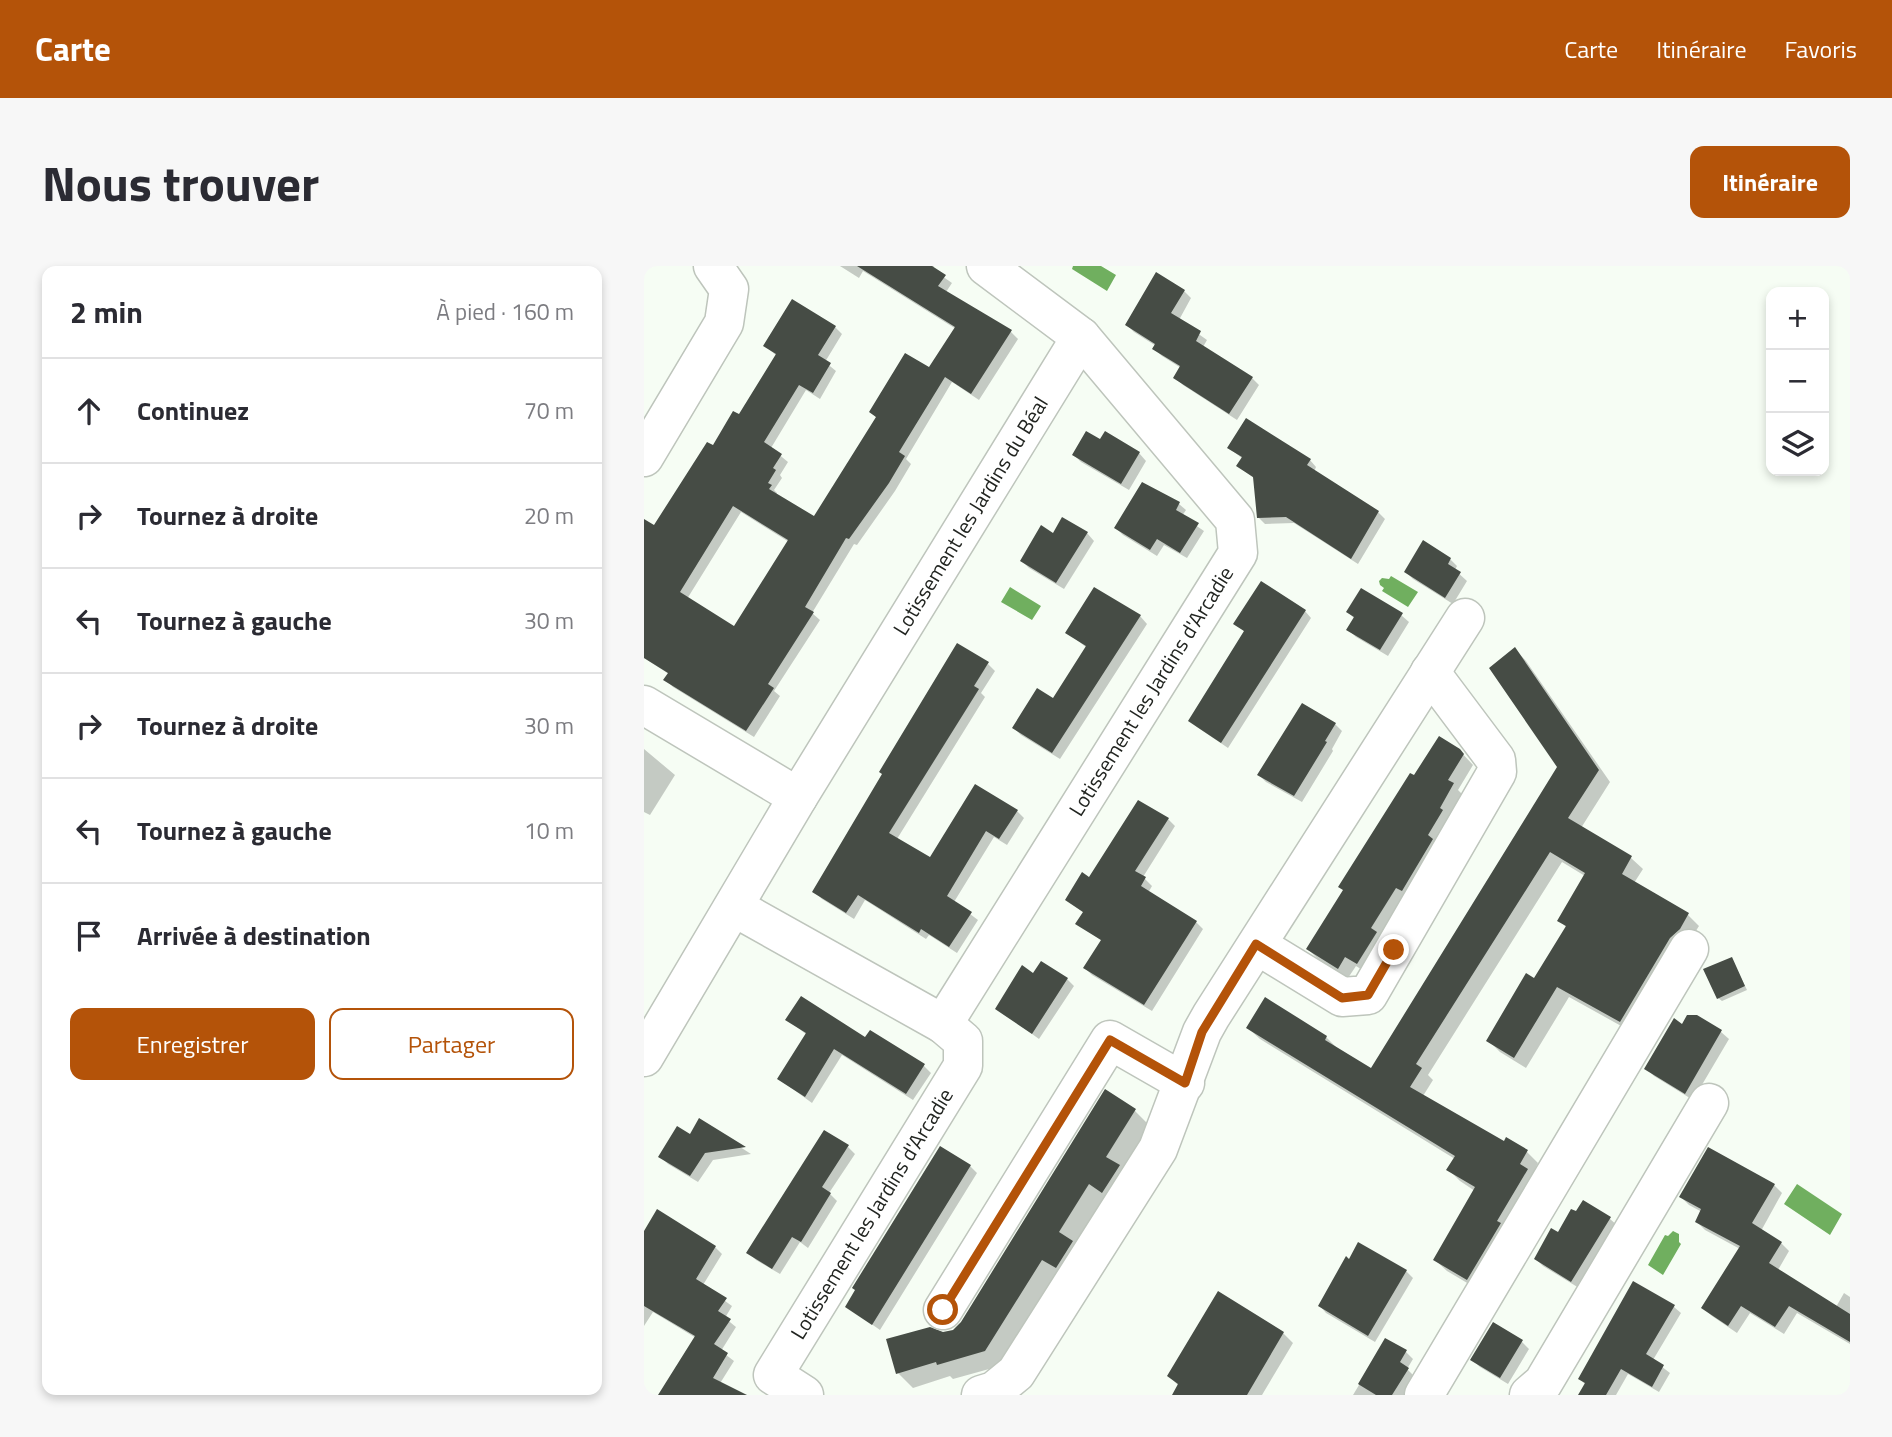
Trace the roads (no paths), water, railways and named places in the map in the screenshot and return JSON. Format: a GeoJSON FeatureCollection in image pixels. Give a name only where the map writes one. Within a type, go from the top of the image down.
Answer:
{"type":"FeatureCollection","features":[{"type":"Feature","properties":{"kind":"street"},"geometry":{"type":"LineString","coordinates":[[644,457],[724,323],[729,289],[713,266]]}},
{"type":"Feature","properties":{"kind":"street"},"geometry":{"type":"LineString","coordinates":[[986,266],[1081,337]]}},
{"type":"Feature","properties":{"kind":"street","name":"Lotissement les Jardins du Béal"},"geometry":{"type":"LineString","coordinates":[[644,1057],[798,797],[1081,337]]}},
{"type":"Feature","properties":{"kind":"street","name":"Lotissement les Jardins d'Arcadie"},"geometry":{"type":"LineString","coordinates":[[943,1024],[1238,552],[1235,520],[1081,337]]}},
{"type":"Feature","properties":{"kind":"street"},"geometry":{"type":"LineString","coordinates":[[981,1395],[994,1391],[1016,1373],[1158,1149],[1202,1032],[1465,618]]}},
{"type":"Feature","properties":{"kind":"street"},"geometry":{"type":"LineString","coordinates":[[1256,944],[1342,998],[1368,995],[1497,772],[1496,760],[1430,672]]}},
{"type":"Feature","properties":{"kind":"street"},"geometry":{"type":"LineString","coordinates":[[644,705],[798,797]]}},
{"type":"Feature","properties":{"kind":"street","name":"Lotissement les Jardins d'Arcadie"},"geometry":{"type":"LineString","coordinates":[[734,907],[943,1024],[962,1041],[963,1066],[773,1375],[804,1395]]}},
{"type":"Feature","properties":{"kind":"street"},"geometry":{"type":"LineString","coordinates":[[1424,1395],[1689,949]]}},
{"type":"Feature","properties":{"kind":"street"},"geometry":{"type":"LineString","coordinates":[[943,1310],[1110,1040],[1185,1083]]}},
{"type":"Feature","properties":{"kind":"street"},"geometry":{"type":"LineString","coordinates":[[1529,1395],[1543,1383],[1709,1103]]}}]}
